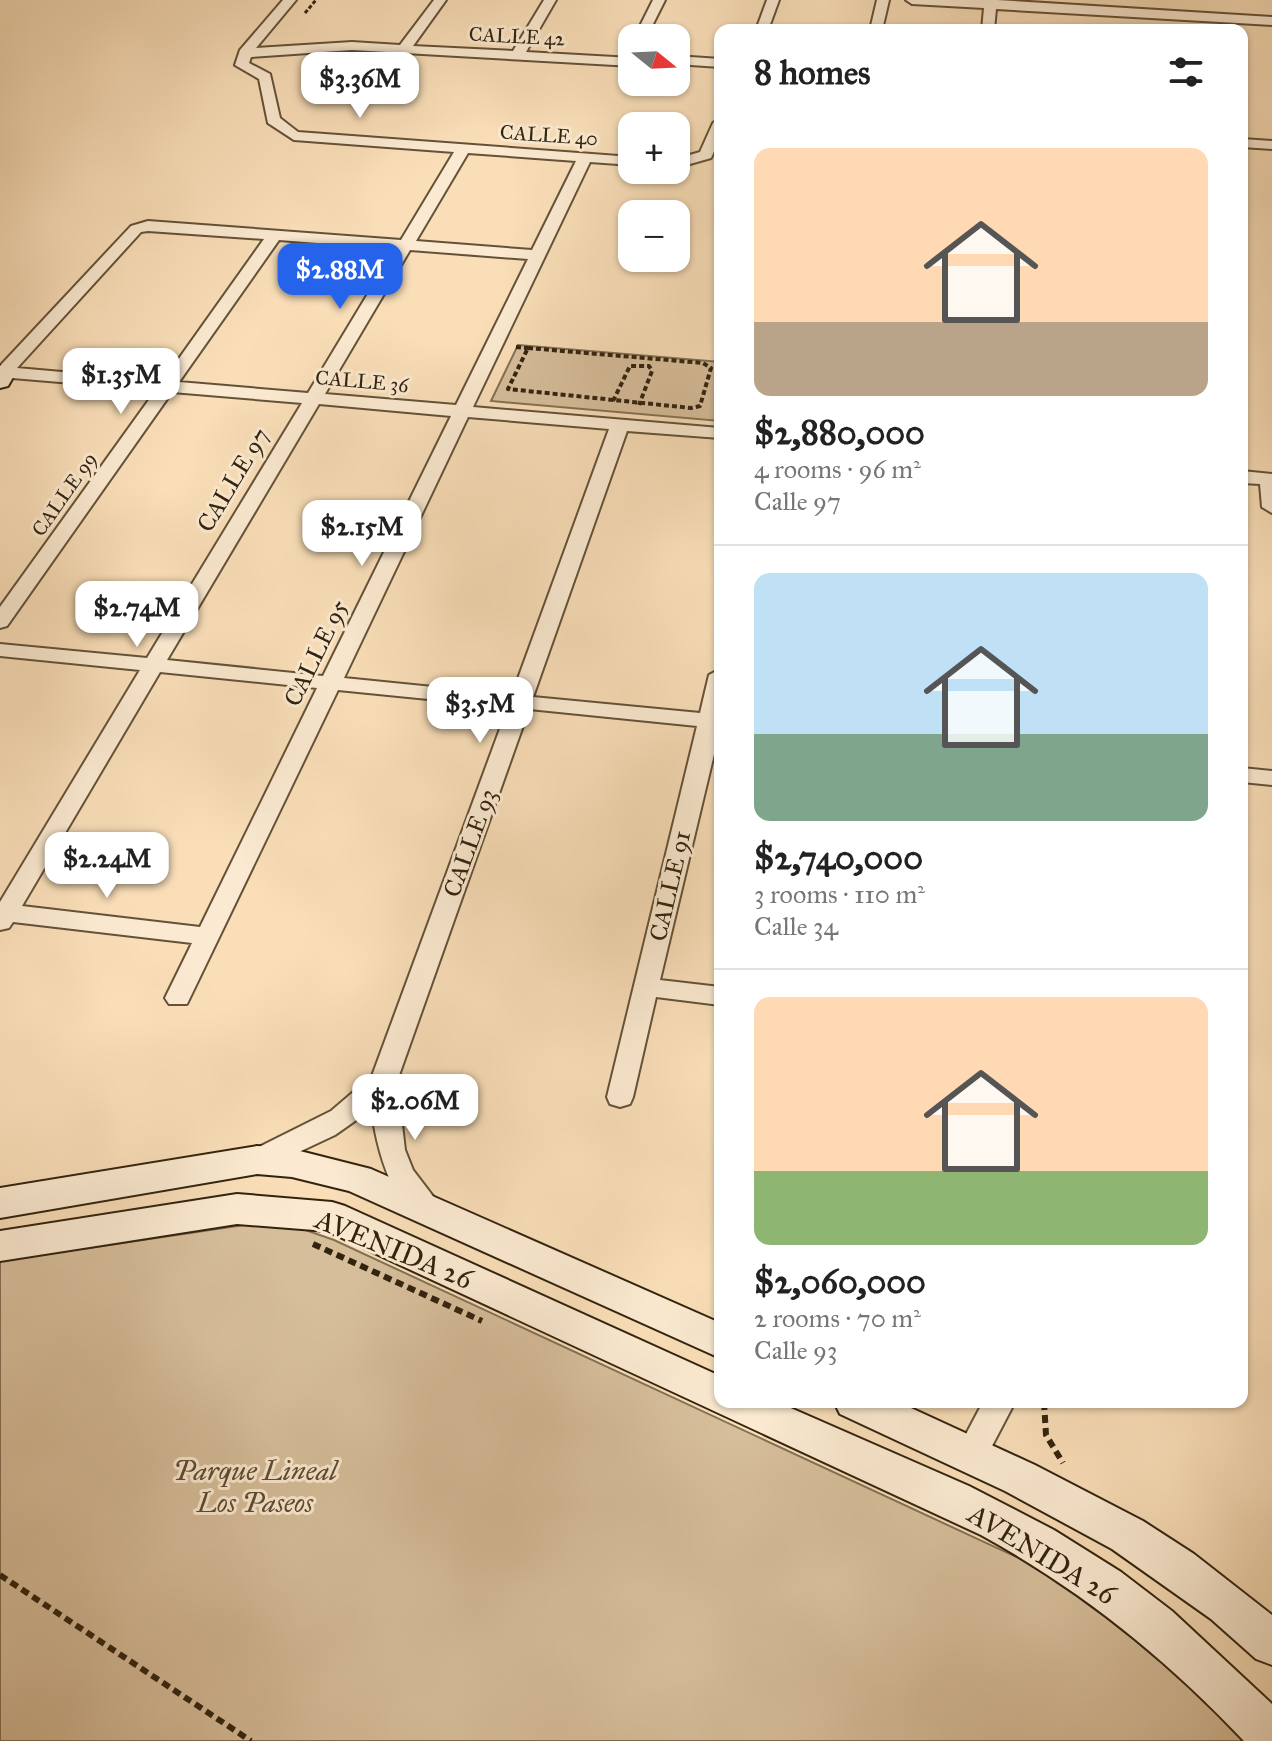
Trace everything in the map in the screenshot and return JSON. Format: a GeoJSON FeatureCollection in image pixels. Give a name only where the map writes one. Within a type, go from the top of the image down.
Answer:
{"type":"FeatureCollection","features":[{"type":"Feature","properties":{"kind":"street"},"geometry":{"type":"LineString","coordinates":[[245,53],[290,0]]}},
{"type":"Feature","properties":{"kind":"street"},"geometry":{"type":"LineString","coordinates":[[404,49],[440,0]]}},
{"type":"Feature","properties":{"kind":"street"},"geometry":{"type":"LineString","coordinates":[[517,56],[550,0]]}},
{"type":"Feature","properties":{"kind":"street"},"geometry":{"type":"LineString","coordinates":[[647,24],[659,0]]}},
{"type":"Feature","properties":{"kind":"street"},"geometry":{"type":"LineString","coordinates":[[764,24],[773,0]]}},
{"type":"Feature","properties":{"kind":"street"},"geometry":{"type":"LineString","coordinates":[[877,24],[883,0]]}},
{"type":"Feature","properties":{"kind":"street"},"geometry":{"type":"LineString","coordinates":[[912,0],[1105,6],[1220,24],[1272,21]]}},
{"type":"Feature","properties":{"kind":"street"},"geometry":{"type":"LineString","coordinates":[[1217,0],[1220,24]]}},
{"type":"Feature","properties":{"kind":"street"},"geometry":{"type":"LineString","coordinates":[[989,24],[991,2]]}},
{"type":"Feature","properties":{"kind":"street","name":"CALLE 42"},"geometry":{"type":"LineString","coordinates":[[245,53],[352,46],[618,60]]}},
{"type":"Feature","properties":{"kind":"street","name":"CALLE 40"},"geometry":{"type":"LineString","coordinates":[[245,53],[242,65],[265,77],[273,120],[294,136],[618,160]]}},
{"type":"Feature","properties":{"kind":"street"},"geometry":{"type":"LineString","coordinates":[[690,61],[714,63]]}},
{"type":"Feature","properties":{"kind":"street"},"geometry":{"type":"LineString","coordinates":[[690,160],[706,155],[714,137]]}},
{"type":"Feature","properties":{"kind":"street"},"geometry":{"type":"LineString","coordinates":[[1248,143],[1272,145]]}},
{"type":"Feature","properties":{"kind":"street","name":"CALLE 97"},"geometry":{"type":"LineString","coordinates":[[2,916],[463,149]]}},
{"type":"Feature","properties":{"kind":"street","name":"CALLE 95"},"geometry":{"type":"LineString","coordinates":[[178,998],[585,157]]}},
{"type":"Feature","properties":{"kind":"street"},"geometry":{"type":"LineString","coordinates":[[1,375],[136,229],[148,226],[538,255]]}},
{"type":"Feature","properties":{"kind":"street","name":"CALLE 99"},"geometry":{"type":"LineString","coordinates":[[0,622],[275,235]]}},
{"type":"Feature","properties":{"kind":"street","name":"CALLE 36"},"geometry":{"type":"LineString","coordinates":[[1,375],[462,411],[622,415],[714,432]]}},
{"type":"Feature","properties":{"kind":"street","name":"CALLE 93"},"geometry":{"type":"LineString","coordinates":[[257,1160],[328,1128],[360,1108],[384,1081],[622,415]]}},
{"type":"Feature","properties":{"kind":"street"},"geometry":{"type":"LineString","coordinates":[[1248,478],[1271,480],[1272,507]]}},
{"type":"Feature","properties":{"kind":"street"},"geometry":{"type":"LineString","coordinates":[[0,650],[714,722]]}},
{"type":"Feature","properties":{"kind":"street","name":"CALLE 91"},"geometry":{"type":"LineString","coordinates":[[620,1097],[714,722]]}},
{"type":"Feature","properties":{"kind":"street"},"geometry":{"type":"LineString","coordinates":[[1248,776],[1272,778]]}},
{"type":"Feature","properties":{"kind":"street"},"geometry":{"type":"LineString","coordinates":[[2,916],[208,936]]}},
{"type":"Feature","properties":{"kind":"street"},"geometry":{"type":"LineString","coordinates":[[646,987],[714,995]]}},
{"type":"Feature","properties":{"kind":"street","name":"CALLE 93"},"geometry":{"type":"LineString","coordinates":[[384,1081],[386,1125],[392,1159],[401,1178],[430,1210]]}},
{"type":"Feature","properties":{"kind":"street","name":"AVENIDA 26"},"geometry":{"type":"LineString","coordinates":[[0,1203],[257,1160],[292,1163],[358,1179],[714,1338]]}},
{"type":"Feature","properties":{"kind":"street","name":"AVENIDA 26"},"geometry":{"type":"LineString","coordinates":[[0,1246],[237,1209],[332,1217],[714,1392]]}},
{"type":"Feature","properties":{"kind":"street","name":"AVENIDA 26"},"geometry":{"type":"LineString","coordinates":[[747,1408],[1011,1529],[1081,1570],[1199,1663],[1272,1737]]}},
{"type":"Feature","properties":{"kind":"street","name":"AVENIDA 26"},"geometry":{"type":"LineString","coordinates":[[868,1408],[971,1455],[1132,1537],[1196,1582],[1272,1644]]}},
{"type":"Feature","properties":{"kind":"street"},"geometry":{"type":"LineString","coordinates":[[971,1455],[996,1408]]}},
{"type":"Feature","properties":{"kind":"path"},"geometry":{"type":"LineString","coordinates":[[514,347],[528,348],[703,363],[711,368],[700,406],[691,408],[508,389],[528,348]]}},
{"type":"Feature","properties":{"kind":"path"},"geometry":{"type":"LineString","coordinates":[[630,366],[649,366],[653,370],[640,403],[622,415],[613,401],[630,366]]}},
{"type":"Feature","properties":{"kind":"path"},"geometry":{"type":"LineString","coordinates":[[312,1244],[493,1326]]}},
{"type":"Feature","properties":{"kind":"path"},"geometry":{"type":"LineString","coordinates":[[0,1575],[251,1741]]}},
{"type":"Feature","properties":{"kind":"green space"},"geometry":{"type":"Polygon","coordinates":[[[518,345],[714,361],[714,420],[491,401],[518,345]]]}},
{"type":"Feature","properties":{"kind":"green space","name":"Parque Lineal Los Paseos"},"geometry":{"type":"Polygon","coordinates":[[[251,1224],[294,1226],[334,1240],[1025,1561],[1137,1634],[1249,1741],[0,1741],[0,1261],[251,1224]]]}}]}
